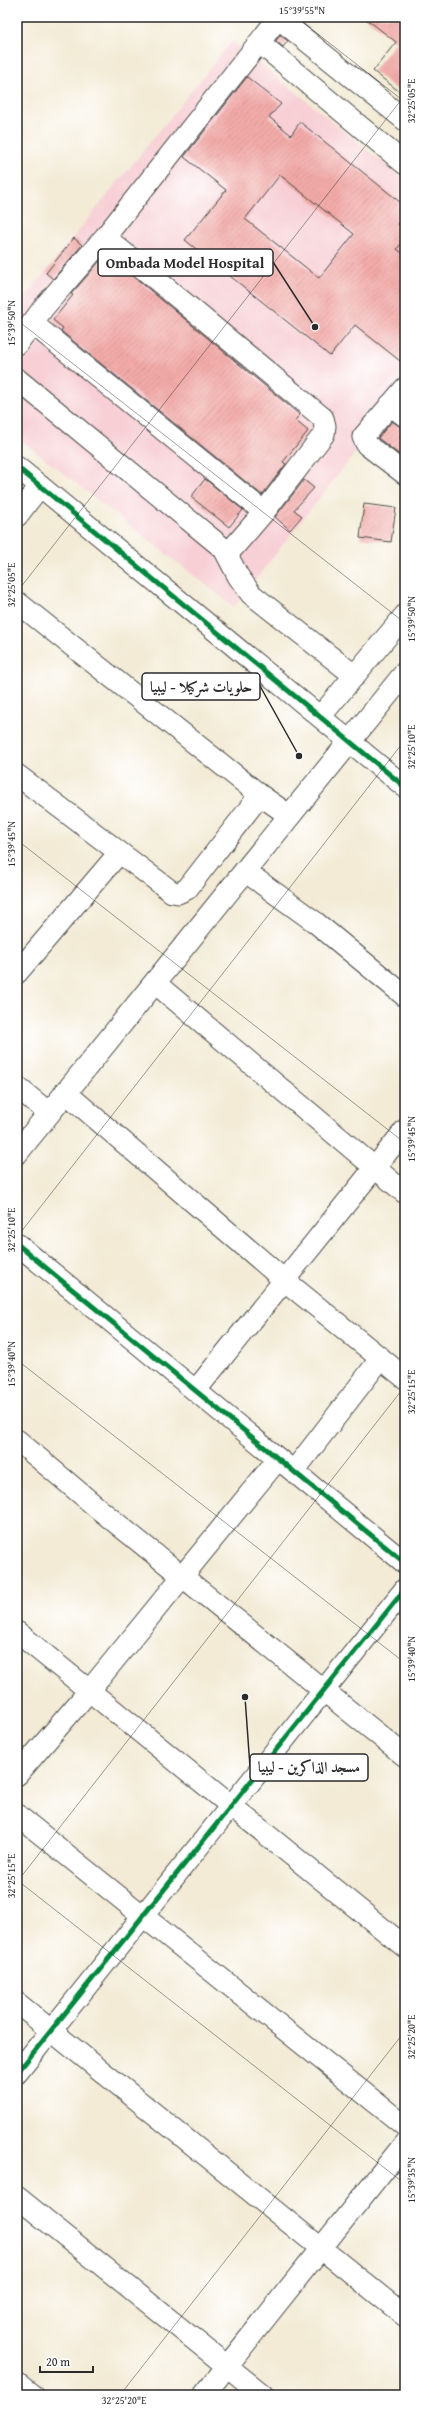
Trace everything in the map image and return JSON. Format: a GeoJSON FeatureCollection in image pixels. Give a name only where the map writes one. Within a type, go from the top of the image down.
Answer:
{"type":"FeatureCollection","features":[{"type":"Feature","properties":{"kind":"highway"},"geometry":{"type":"LineString","coordinates":[[17,1153],[65,1092],[246,872],[405,673]]}},
{"type":"Feature","properties":{"kind":"street"},"geometry":{"type":"LineString","coordinates":[[17,344],[32,323],[105,237],[153,174],[260,43],[276,21],[280,20],[405,120]]}},
{"type":"Feature","properties":{"kind":"street"},"geometry":{"type":"LineString","coordinates":[[260,43],[405,164]]}},
{"type":"Feature","properties":{"kind":"street"},"geometry":{"type":"LineString","coordinates":[[361,127],[383,102]]}},
{"type":"Feature","properties":{"kind":"street"},"geometry":{"type":"LineString","coordinates":[[105,237],[323,418],[325,426],[324,434],[264,512],[232,549],[224,549]]}},
{"type":"Feature","properties":{"kind":"street"},"geometry":{"type":"LineString","coordinates":[[32,323],[264,512]]}},
{"type":"Feature","properties":{"kind":"street"},"geometry":{"type":"LineString","coordinates":[[17,379],[224,549],[238,576],[251,594],[355,676]]}},
{"type":"Feature","properties":{"kind":"street"},"geometry":{"type":"LineString","coordinates":[[405,388],[398,410],[363,437],[364,441],[405,474]]}},
{"type":"Feature","properties":{"kind":"street"},"geometry":{"type":"LineString","coordinates":[[17,467],[320,717],[350,740],[405,787]]}},
{"type":"Feature","properties":{"kind":"street"},"geometry":{"type":"LineString","coordinates":[[17,516],[40,486]]}},
{"type":"Feature","properties":{"kind":"street"},"geometry":{"type":"LineString","coordinates":[[17,602],[260,795],[290,816]]}},
{"type":"Feature","properties":{"kind":"street"},"geometry":{"type":"LineString","coordinates":[[320,717],[405,615]]}},
{"type":"Feature","properties":{"kind":"street"},"geometry":{"type":"LineString","coordinates":[[17,775],[172,892],[187,889],[260,795]]}},
{"type":"Feature","properties":{"kind":"street"},"geometry":{"type":"LineString","coordinates":[[17,973],[119,852]]}},
{"type":"Feature","properties":{"kind":"street"},"geometry":{"type":"LineString","coordinates":[[246,872],[315,922],[405,996]]}},
{"type":"Feature","properties":{"kind":"street"},"geometry":{"type":"LineString","coordinates":[[155,984],[405,1193]]}},
{"type":"Feature","properties":{"kind":"street"},"geometry":{"type":"LineString","coordinates":[[17,1087],[49,1113]]}},
{"type":"Feature","properties":{"kind":"street"},"geometry":{"type":"LineString","coordinates":[[65,1092],[284,1280],[405,1378]]}},
{"type":"Feature","properties":{"kind":"street"},"geometry":{"type":"LineString","coordinates":[[196,1390],[405,1130]]}},
{"type":"Feature","properties":{"kind":"street"},"geometry":{"type":"LineString","coordinates":[[17,1244],[405,1563]]}},
{"type":"Feature","properties":{"kind":"street"},"geometry":{"type":"LineString","coordinates":[[17,1775],[89,1691],[182,1577],[286,1465],[381,1358]]}},
{"type":"Feature","properties":{"kind":"street"},"geometry":{"type":"LineString","coordinates":[[17,1440],[182,1577],[405,1756]]}},
{"type":"Feature","properties":{"kind":"street"},"geometry":{"type":"LineString","coordinates":[[17,2073],[405,1589]]}},
{"type":"Feature","properties":{"kind":"street"},"geometry":{"type":"LineString","coordinates":[[17,1632],[405,1947]]}},
{"type":"Feature","properties":{"kind":"street"},"geometry":{"type":"LineString","coordinates":[[17,1815],[405,2126]]}},
{"type":"Feature","properties":{"kind":"street"},"geometry":{"type":"LineString","coordinates":[[17,2003],[405,2316]]}},
{"type":"Feature","properties":{"kind":"street"},"geometry":{"type":"LineString","coordinates":[[204,2395],[405,2143]]}},
{"type":"Feature","properties":{"kind":"street"},"geometry":{"type":"LineString","coordinates":[[17,2198],[226,2367],[263,2395]]}},
{"type":"Feature","properties":{"kind":"street"},"geometry":{"type":"LineString","coordinates":[[17,2383],[32,2395]]}},
{"type":"Feature","properties":{"kind":"shaded area"},"geometry":{"type":"Polygon","coordinates":[[[232,41],[405,180],[405,464],[366,439],[234,607],[17,437],[17,307],[232,41]]]}},
{"type":"Feature","properties":{"kind":"building"},"geometry":{"type":"Polygon","coordinates":[[[364,17],[405,17],[405,96],[373,71],[396,42],[364,17]]]}},
{"type":"Feature","properties":{"kind":"building"},"geometry":{"type":"Polygon","coordinates":[[[280,35],[288,41],[283,47],[276,41],[280,35]]]}},
{"type":"Feature","properties":{"kind":"building"},"geometry":{"type":"Polygon","coordinates":[[[247,77],[281,104],[269,117],[291,135],[300,122],[405,206],[405,215],[398,224],[405,229],[405,239],[397,249],[405,255],[405,365],[355,325],[330,356],[185,240],[226,190],[184,157],[247,77]],[[280,175],[245,219],[319,278],[354,234],[280,175]]]}},
{"type":"Feature","properties":{"kind":"building"},"geometry":{"type":"Polygon","coordinates":[[[74,238],[82,245],[53,279],[46,273],[74,238]]]}},
{"type":"Feature","properties":{"kind":"building"},"geometry":{"type":"Polygon","coordinates":[[[109,256],[300,415],[295,420],[308,431],[283,462],[286,464],[262,495],[61,331],[63,328],[53,320],[73,295],[71,294],[101,260],[104,262],[109,256]]]}},
{"type":"Feature","properties":{"kind":"building"},"geometry":{"type":"Polygon","coordinates":[[[392,421],[405,430],[405,459],[378,438],[392,421]]]}},
{"type":"Feature","properties":{"kind":"building"},"geometry":{"type":"Polygon","coordinates":[[[205,479],[243,510],[229,527],[191,497],[205,479]]]}},
{"type":"Feature","properties":{"kind":"building"},"geometry":{"type":"Polygon","coordinates":[[[304,480],[314,488],[294,510],[302,516],[290,530],[275,517],[304,480]]]}},
{"type":"Feature","properties":{"kind":"building"},"geometry":{"type":"Polygon","coordinates":[[[364,504],[396,508],[391,542],[360,538],[364,504]]]}},
{"type":"Feature","properties":{"kind":"cycle path"},"geometry":{"type":"LineString","coordinates":[[17,467],[405,787]]}},
{"type":"Feature","properties":{"kind":"cycle path"},"geometry":{"type":"LineString","coordinates":[[17,1244],[405,1563]]}},
{"type":"Feature","properties":{"kind":"cycle path"},"geometry":{"type":"LineString","coordinates":[[17,2073],[405,1589]]}},
{"type":"Feature","properties":{"kind":"place","name":"Ombada Model Hospital"},"geometry":{"type":"Point","coordinates":[315,327]}},
{"type":"Feature","properties":{"kind":"place","name":"حلويات شركيلا - ليبيا"},"geometry":{"type":"Point","coordinates":[299,756]}},
{"type":"Feature","properties":{"kind":"place","name":"مسجد الذاكرين - ليبيا"},"geometry":{"type":"Point","coordinates":[245,1697]}}]}
